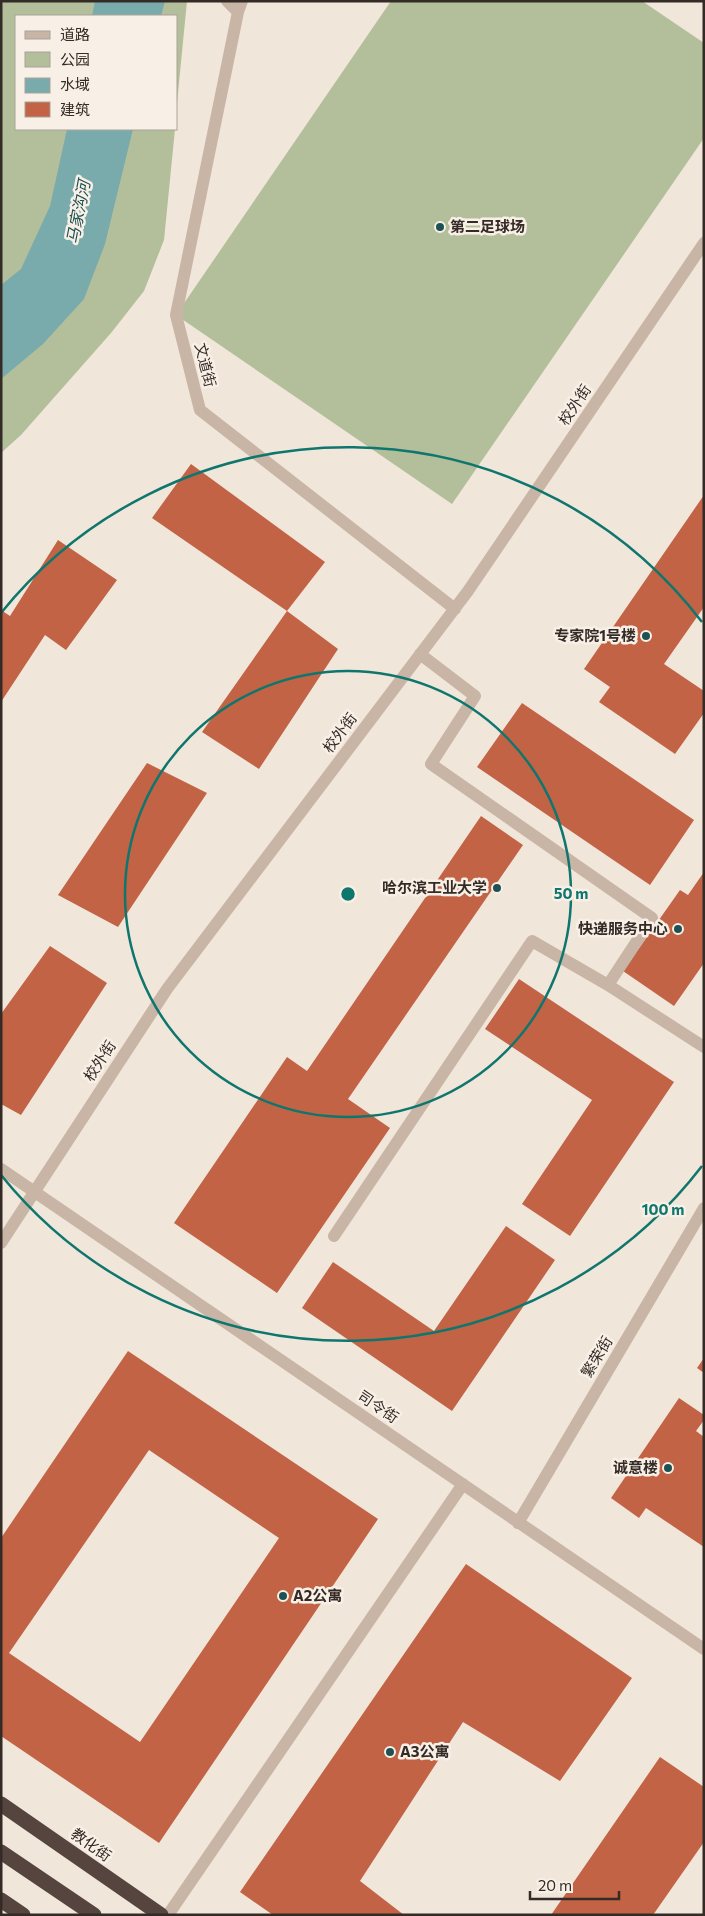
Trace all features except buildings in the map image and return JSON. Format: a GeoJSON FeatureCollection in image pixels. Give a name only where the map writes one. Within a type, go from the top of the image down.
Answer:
{"type":"FeatureCollection","features":[{"type":"Feature","properties":{"kind":"highway","name":"教化街"},"geometry":{"type":"LineString","coordinates":[[1,1804],[161,1915]]}},
{"type":"Feature","properties":{"kind":"highway"},"geometry":{"type":"LineString","coordinates":[[1,1852],[94,1915]]}},
{"type":"Feature","properties":{"kind":"highway"},"geometry":{"type":"LineString","coordinates":[[1,1900],[23,1915]]}},
{"type":"Feature","properties":{"kind":"street"},"geometry":{"type":"LineString","coordinates":[[228,1],[240,6]]}},
{"type":"Feature","properties":{"kind":"street","name":"文道街"},"geometry":{"type":"LineString","coordinates":[[240,6],[176,315],[200,410],[454,609]]}},
{"type":"Feature","properties":{"kind":"street","name":"校外街"},"geometry":{"type":"LineString","coordinates":[[1,1243],[167,989],[454,609],[531,501],[704,243]]}},
{"type":"Feature","properties":{"kind":"street"},"geometry":{"type":"LineString","coordinates":[[420,654],[475,696],[430,764],[652,918],[608,985]]}},
{"type":"Feature","properties":{"kind":"street"},"geometry":{"type":"LineString","coordinates":[[334,1236],[532,941],[608,985],[704,1047]]}},
{"type":"Feature","properties":{"kind":"street","name":"司令街"},"geometry":{"type":"LineString","coordinates":[[1,1169],[704,1649]]}},
{"type":"Feature","properties":{"kind":"street","name":"繁荣街"},"geometry":{"type":"LineString","coordinates":[[518,1523],[704,1208]]}},
{"type":"Feature","properties":{"kind":"street"},"geometry":{"type":"LineString","coordinates":[[168,1915],[462,1484]]}},
{"type":"Feature","properties":{"kind":"green space"},"geometry":{"type":"Polygon","coordinates":[[[1,1],[187,1],[178,93],[178,15],[15,15],[15,130],[175,130],[164,240],[144,291],[111,333],[21,435],[1,453],[1,1]]]}},
{"type":"Feature","properties":{"kind":"green space","name":"第二足球场"},"geometry":{"type":"Polygon","coordinates":[[[391,1],[642,1],[704,43],[704,138],[452,504],[176,315],[391,1]]]}},
{"type":"Feature","properties":{"kind":"water"},"geometry":{"type":"Polygon","coordinates":[[[95,1],[165,1],[161,15],[92,15],[95,1]]]}},
{"type":"Feature","properties":{"kind":"water","name":"马家沟河"},"geometry":{"type":"Polygon","coordinates":[[[67,130],[133,130],[105,244],[84,299],[43,344],[1,379],[1,285],[21,269],[50,206],[67,130]]]}},
{"type":"Feature","properties":{"kind":"place","name":"第二足球场"},"geometry":{"type":"Point","coordinates":[440,227]}},
{"type":"Feature","properties":{"kind":"place","name":"专家院1号楼"},"geometry":{"type":"Point","coordinates":[646,636]}},
{"type":"Feature","properties":{"kind":"place","name":"哈尔滨工业大学"},"geometry":{"type":"Point","coordinates":[497,888]}},
{"type":"Feature","properties":{"kind":"place","name":"快递服务中心"},"geometry":{"type":"Point","coordinates":[678,929]}},
{"type":"Feature","properties":{"kind":"place","name":"诚意楼"},"geometry":{"type":"Point","coordinates":[668,1468]}},
{"type":"Feature","properties":{"kind":"place","name":"A2公寓"},"geometry":{"type":"Point","coordinates":[283,1596]}},
{"type":"Feature","properties":{"kind":"place","name":"A3公寓"},"geometry":{"type":"Point","coordinates":[390,1752]}}]}
